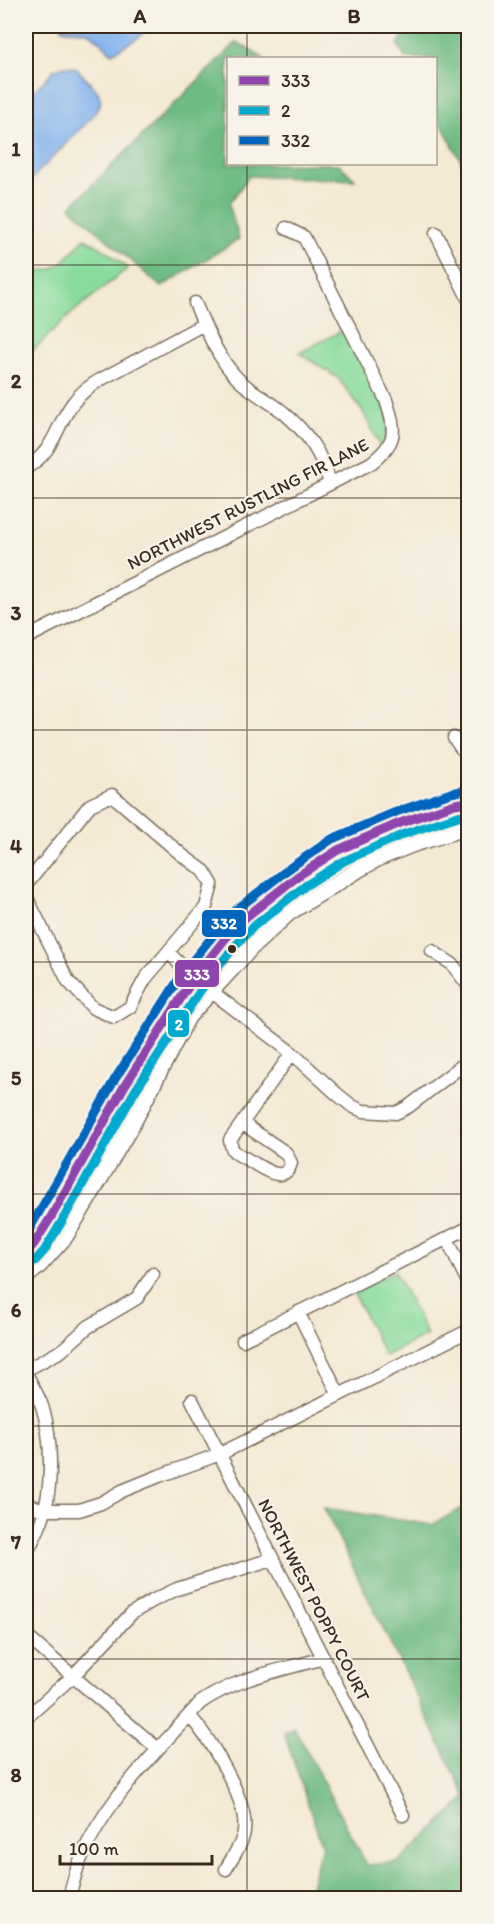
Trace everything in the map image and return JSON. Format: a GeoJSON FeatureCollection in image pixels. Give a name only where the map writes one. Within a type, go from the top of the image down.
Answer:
{"type":"FeatureCollection","features":[{"type":"Feature","properties":{"kind":"main road"},"geometry":{"type":"LineString","coordinates":[[26,1253],[51,1217],[125,1085],[194,978],[246,917],[298,876],[339,850],[400,823],[455,804],[468,802]]}},
{"type":"Feature","properties":{"kind":"main road"},"geometry":{"type":"LineString","coordinates":[[26,1277],[65,1237],[133,1123],[188,1017],[235,964],[279,921],[321,892],[379,858],[468,827]]}},
{"type":"Feature","properties":{"kind":"main road"},"geometry":{"type":"LineString","coordinates":[[194,978],[193,986],[196,992],[206,995],[212,992]]}},
{"type":"Feature","properties":{"kind":"street","name":"NORTHWEST RUSTLING FIR LANE"},"geometry":{"type":"LineString","coordinates":[[26,638],[371,464],[389,447],[392,439],[392,419],[386,400],[304,237],[286,228]]}},
{"type":"Feature","properties":{"kind":"street"},"geometry":{"type":"LineString","coordinates":[[436,234],[468,298]]}},
{"type":"Feature","properties":{"kind":"street"},"geometry":{"type":"LineString","coordinates":[[195,303],[220,355],[237,378],[299,427],[323,460],[330,483]]}},
{"type":"Feature","properties":{"kind":"street"},"geometry":{"type":"LineString","coordinates":[[26,468],[48,449],[64,416],[83,391],[204,324]]}},
{"type":"Feature","properties":{"kind":"street"},"geometry":{"type":"LineString","coordinates":[[454,738],[468,753]]}},
{"type":"Feature","properties":{"kind":"street"},"geometry":{"type":"LineString","coordinates":[[26,885],[90,805],[112,795],[204,871],[212,884],[206,907],[145,979],[130,1007],[114,1017],[93,1008],[68,981],[26,896]]}},
{"type":"Feature","properties":{"kind":"street"},"geometry":{"type":"LineString","coordinates":[[432,951],[452,964],[468,986]]}},
{"type":"Feature","properties":{"kind":"street"},"geometry":{"type":"LineString","coordinates":[[168,952],[194,978]]}},
{"type":"Feature","properties":{"kind":"street"},"geometry":{"type":"LineString","coordinates":[[212,992],[292,1053],[352,1106],[363,1112],[396,1113],[408,1107],[468,1060]]}},
{"type":"Feature","properties":{"kind":"street"},"geometry":{"type":"LineString","coordinates":[[242,1123],[286,1153],[291,1163],[286,1172],[281,1175],[273,1174],[236,1153],[231,1147],[230,1140],[242,1123],[292,1053]]}},
{"type":"Feature","properties":{"kind":"street"},"geometry":{"type":"LineString","coordinates":[[243,1340],[468,1228]]}},
{"type":"Feature","properties":{"kind":"street"},"geometry":{"type":"LineString","coordinates":[[447,1239],[468,1282]]}},
{"type":"Feature","properties":{"kind":"street"},"geometry":{"type":"LineString","coordinates":[[26,1554],[44,1510],[48,1488],[49,1436],[42,1406],[26,1371],[60,1351],[88,1327],[137,1298],[153,1274]]}},
{"type":"Feature","properties":{"kind":"street"},"geometry":{"type":"LineString","coordinates":[[298,1312],[339,1395]]}},
{"type":"Feature","properties":{"kind":"street"},"geometry":{"type":"LineString","coordinates":[[26,1504],[44,1510],[79,1510],[101,1503],[122,1491],[220,1454],[468,1331]]}},
{"type":"Feature","properties":{"kind":"street","name":"NORTHWEST POPPY COURT"},"geometry":{"type":"LineString","coordinates":[[192,1400],[403,1815]]}},
{"type":"Feature","properties":{"kind":"street"},"geometry":{"type":"LineString","coordinates":[[26,1718],[73,1676],[123,1622],[152,1601],[177,1589],[272,1559]]}},
{"type":"Feature","properties":{"kind":"street"},"geometry":{"type":"LineString","coordinates":[[26,1636],[158,1749]]}},
{"type":"Feature","properties":{"kind":"street"},"geometry":{"type":"LineString","coordinates":[[69,1899],[79,1863],[95,1831],[114,1802],[200,1703],[224,1689],[324,1658]]}},
{"type":"Feature","properties":{"kind":"street"},"geometry":{"type":"LineString","coordinates":[[189,1715],[205,1734],[239,1798],[245,1816],[244,1833],[226,1869]]}},
{"type":"Feature","properties":{"kind":"green space"},"geometry":{"type":"Polygon","coordinates":[[[407,26],[468,26],[468,174],[437,116],[437,57],[404,57],[398,45],[407,26]]]}},
{"type":"Feature","properties":{"kind":"green space"},"geometry":{"type":"Polygon","coordinates":[[[237,42],[261,57],[227,57],[227,165],[340,165],[355,180],[249,176],[229,204],[239,239],[161,287],[70,207],[237,42]]]}},
{"type":"Feature","properties":{"kind":"green space"},"geometry":{"type":"Polygon","coordinates":[[[85,238],[128,268],[72,313],[28,355],[26,273],[52,269],[61,264],[85,238]]]}},
{"type":"Feature","properties":{"kind":"green space"},"geometry":{"type":"Polygon","coordinates":[[[349,327],[392,419],[383,451],[363,412],[338,378],[299,353],[349,327]]]}},
{"type":"Feature","properties":{"kind":"green space"},"geometry":{"type":"Polygon","coordinates":[[[395,1271],[427,1335],[385,1356],[353,1292],[395,1271]]]}},
{"type":"Feature","properties":{"kind":"green space"},"geometry":{"type":"Polygon","coordinates":[[[468,1505],[468,1898],[308,1898],[322,1845],[284,1733],[294,1727],[367,1865],[398,1862],[466,1797],[324,1508],[432,1525],[468,1505]]]}},
{"type":"Feature","properties":{"kind":"water"},"geometry":{"type":"Polygon","coordinates":[[[61,26],[150,26],[138,38],[112,53],[91,34],[63,29],[61,26]]]}},
{"type":"Feature","properties":{"kind":"water"},"geometry":{"type":"Polygon","coordinates":[[[65,66],[76,68],[98,92],[101,101],[91,118],[26,185],[26,100],[54,70],[65,66]]]}},
{"type":"Feature","properties":{"kind":"transit line","name":"332"},"geometry":{"type":"LineString","coordinates":[[26,1235],[115,1079],[184,971],[237,909],[332,839],[396,812],[466,790]]}},
{"type":"Feature","properties":{"kind":"transit line","name":"333"},"geometry":{"type":"LineString","coordinates":[[26,1253],[51,1217],[125,1085],[194,978],[246,917],[298,876],[338,850],[400,823],[455,804],[468,802]]}},
{"type":"Feature","properties":{"kind":"transit line","name":"2"},"geometry":{"type":"LineString","coordinates":[[35,1261],[61,1223],[135,1091],[204,985],[254,926],[305,886],[344,861],[404,834],[468,814]]}}]}
